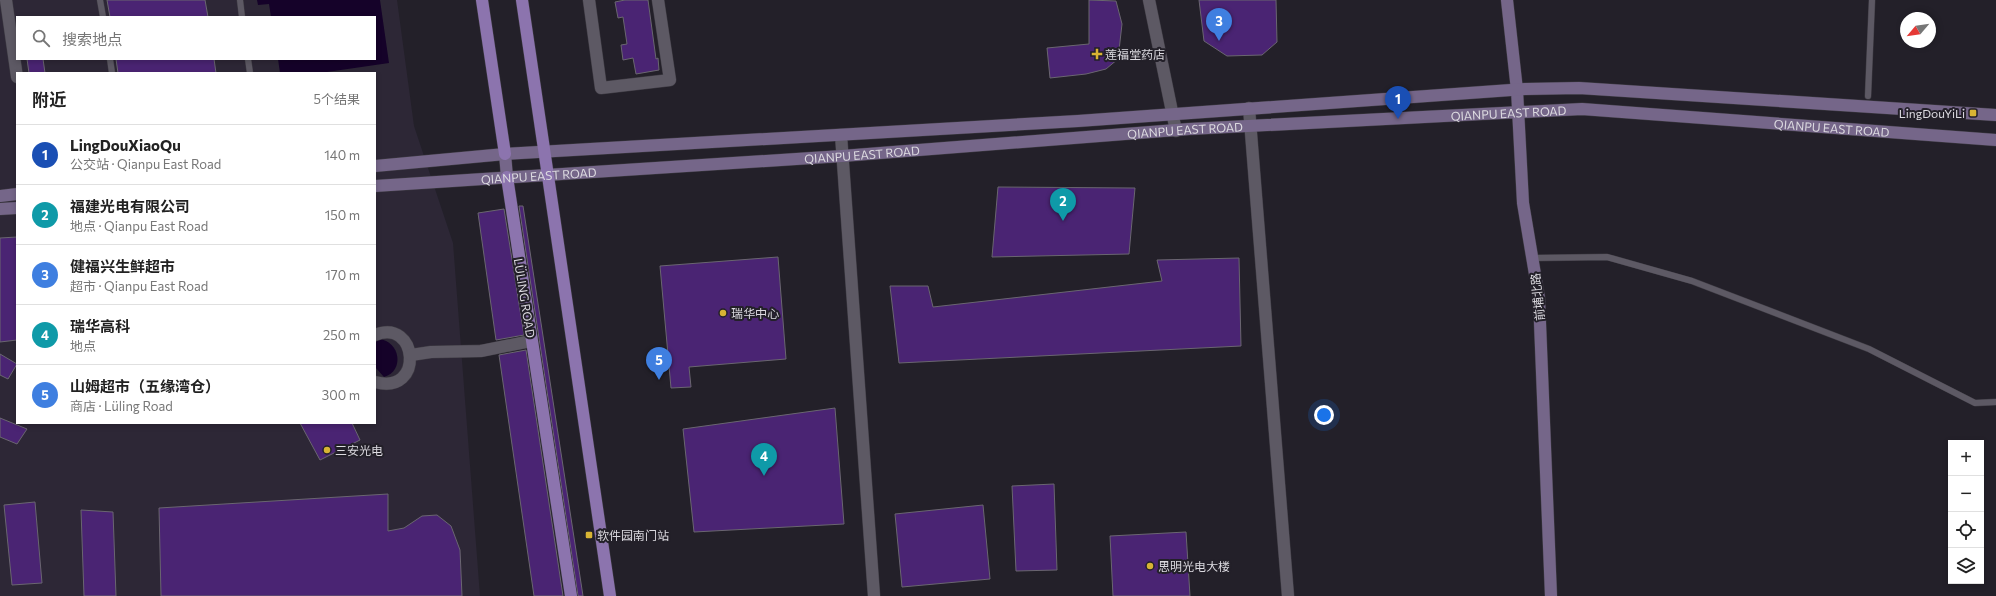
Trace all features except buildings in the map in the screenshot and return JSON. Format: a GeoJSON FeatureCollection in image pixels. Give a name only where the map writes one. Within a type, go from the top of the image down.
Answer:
{"type":"FeatureCollection","features":[{"type":"Feature","properties":{"kind":"main road","name":"LÜLING ROAD"},"geometry":{"type":"LineString","coordinates":[[482,0],[531,342],[571,596]]}},
{"type":"Feature","properties":{"kind":"main road"},"geometry":{"type":"LineString","coordinates":[[522,0],[610,596]]}},
{"type":"Feature","properties":{"kind":"main road","name":"前埔北路"},"geometry":{"type":"LineString","coordinates":[[1507,0],[1517,90],[1523,203],[1539,298],[1551,596]]}},
{"type":"Feature","properties":{"kind":"main road","name":"QIANPU EAST ROAD"},"geometry":{"type":"LineString","coordinates":[[376,166],[504,154],[841,135],[1517,90],[1579,88],[1996,115]]}},
{"type":"Feature","properties":{"kind":"main road","name":"QIANPU EAST ROAD"},"geometry":{"type":"LineString","coordinates":[[376,186],[842,156],[1251,126],[1582,109],[1996,140]]}},
{"type":"Feature","properties":{"kind":"main road"},"geometry":{"type":"LineString","coordinates":[[0,196],[16,194]]}},
{"type":"Feature","properties":{"kind":"main road"},"geometry":{"type":"LineString","coordinates":[[0,209],[16,208]]}},
{"type":"Feature","properties":{"kind":"street"},"geometry":{"type":"LineString","coordinates":[[6,0],[16,72]]}},
{"type":"Feature","properties":{"kind":"street"},"geometry":{"type":"LineString","coordinates":[[589,0],[601,88],[670,80],[658,0]]}},
{"type":"Feature","properties":{"kind":"street"},"geometry":{"type":"LineString","coordinates":[[1149,0],[1176,131]]}},
{"type":"Feature","properties":{"kind":"street"},"geometry":{"type":"LineString","coordinates":[[1250,108],[1288,596]]}},
{"type":"Feature","properties":{"kind":"street"},"geometry":{"type":"LineString","coordinates":[[841,135],[874,596]]}},
{"type":"Feature","properties":{"kind":"street"},"geometry":{"type":"LineString","coordinates":[[376,335],[387,332],[396,335],[408,346],[411,355],[409,369],[399,381],[384,384],[376,382]]}},
{"type":"Feature","properties":{"kind":"street"},"geometry":{"type":"LineString","coordinates":[[411,355],[431,352],[481,351],[531,342]]}},
{"type":"Feature","properties":{"kind":"lane"},"geometry":{"type":"LineString","coordinates":[[100,0],[103,16]]}},
{"type":"Feature","properties":{"kind":"lane"},"geometry":{"type":"LineString","coordinates":[[240,0],[242,16]]}},
{"type":"Feature","properties":{"kind":"lane"},"geometry":{"type":"LineString","coordinates":[[1868,96],[1872,0]]}},
{"type":"Feature","properties":{"kind":"lane"},"geometry":{"type":"LineString","coordinates":[[110,60],[112,72]]}},
{"type":"Feature","properties":{"kind":"lane"},"geometry":{"type":"LineString","coordinates":[[248,60],[250,72]]}},
{"type":"Feature","properties":{"kind":"lane"},"geometry":{"type":"LineString","coordinates":[[1532,258],[1607,257],[1692,281],[1869,349],[1974,403],[1996,402]]}},
{"type":"Feature","properties":{"kind":"shaded area"},"geometry":{"type":"Polygon","coordinates":[[[0,0],[397,0],[414,126],[453,243],[480,596],[0,596],[0,0]]]}},
{"type":"Feature","properties":{"kind":"shaded area"},"geometry":{"type":"Polygon","coordinates":[[[257,0],[380,0],[389,63],[327,72],[280,72],[278,60],[376,60],[376,16],[271,16],[269,4],[258,5],[257,0]]]}},
{"type":"Feature","properties":{"kind":"shaded area"},"geometry":{"type":"Polygon","coordinates":[[[379,339],[392,345],[397,356],[395,369],[391,374],[384,377],[376,368],[376,341],[379,339]]]}},
{"type":"Feature","properties":{"kind":"place","name":"健福兴生鲜超市"},"geometry":{"type":"Point","coordinates":[1219,41]}},
{"type":"Feature","properties":{"kind":"place","name":"莲福堂药店"},"geometry":{"type":"Point","coordinates":[1097,54]}},
{"type":"Feature","properties":{"kind":"place","name":"LingDouYiLi"},"geometry":{"type":"Point","coordinates":[1973,113]}},
{"type":"Feature","properties":{"kind":"place","name":"LingDouXiaoQu"},"geometry":{"type":"Point","coordinates":[1398,119]}},
{"type":"Feature","properties":{"kind":"place","name":"福建光电有限公司"},"geometry":{"type":"Point","coordinates":[1063,221]}},
{"type":"Feature","properties":{"kind":"place","name":"瑞华中心"},"geometry":{"type":"Point","coordinates":[723,313]}},
{"type":"Feature","properties":{"kind":"place","name":"山姆超市（五缘湾仓）"},"geometry":{"type":"Point","coordinates":[659,380]}},
{"type":"Feature","properties":{"kind":"place","name":"三安光电"},"geometry":{"type":"Point","coordinates":[327,450]}},
{"type":"Feature","properties":{"kind":"place","name":"瑞华高科"},"geometry":{"type":"Point","coordinates":[764,476]}},
{"type":"Feature","properties":{"kind":"place","name":"软件园南门站"},"geometry":{"type":"Point","coordinates":[589,535]}},
{"type":"Feature","properties":{"kind":"place","name":"思明光电大楼"},"geometry":{"type":"Point","coordinates":[1150,566]}}]}
